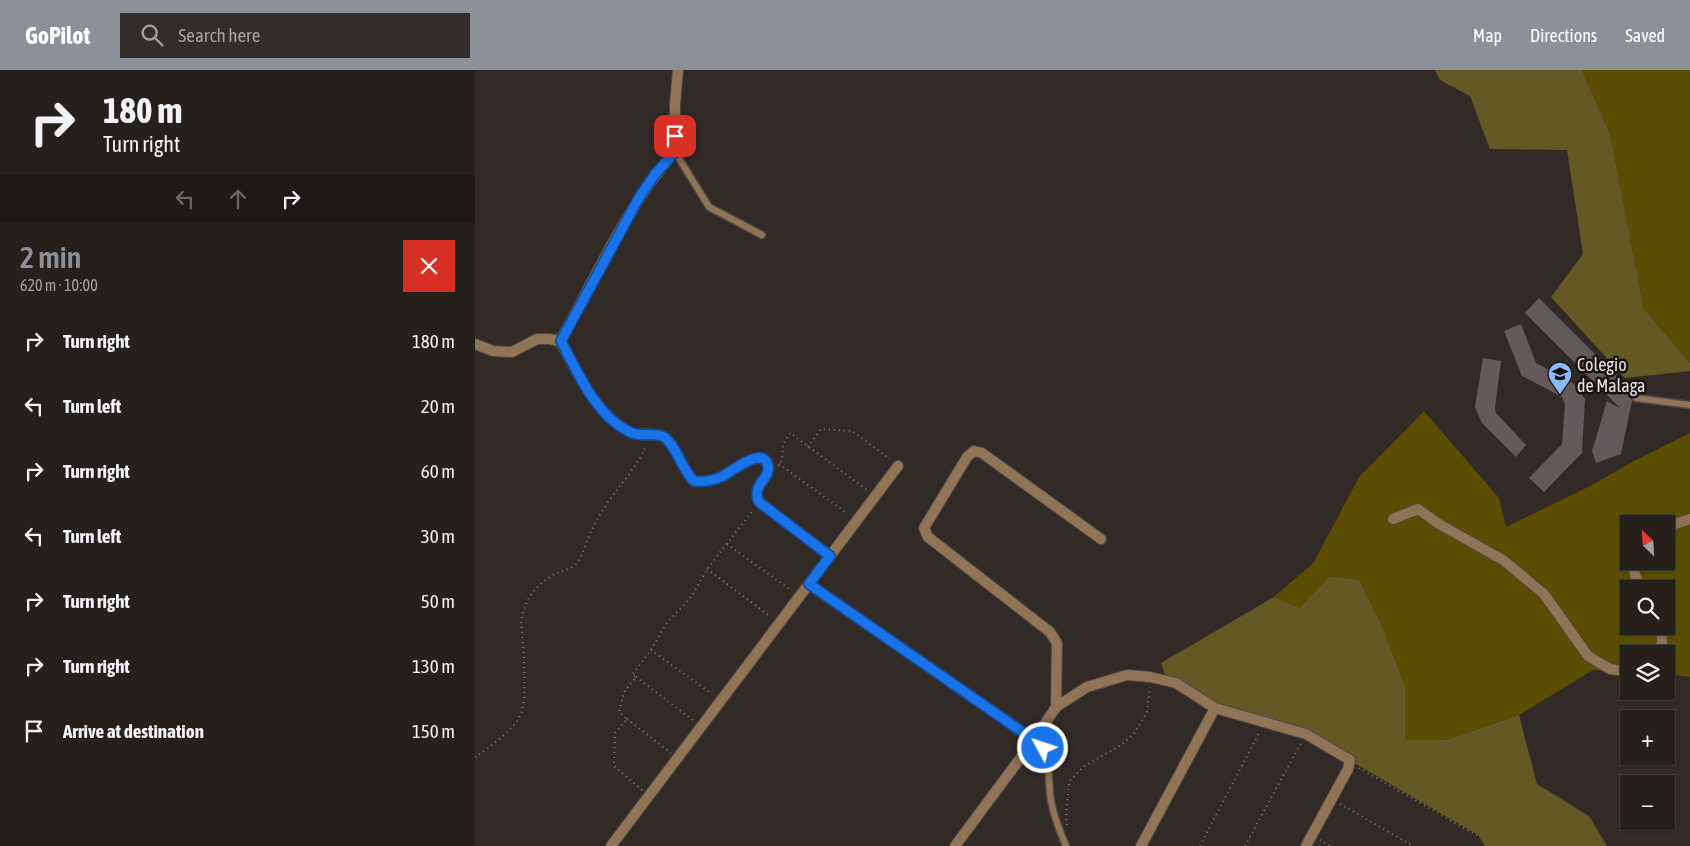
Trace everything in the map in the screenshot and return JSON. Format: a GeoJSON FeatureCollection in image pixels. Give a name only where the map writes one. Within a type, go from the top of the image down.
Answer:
{"type":"FeatureCollection","features":[{"type":"Feature","properties":{"kind":"street"},"geometry":{"type":"LineString","coordinates":[[561,341],[640,196],[656,173],[675,152],[675,104],[678,70]]}},
{"type":"Feature","properties":{"kind":"street"},"geometry":{"type":"LineString","coordinates":[[475,344],[493,351],[512,352],[537,340],[561,341]]}},
{"type":"Feature","properties":{"kind":"street"},"geometry":{"type":"LineString","coordinates":[[561,341],[594,399],[611,419],[623,429],[636,435],[650,434],[664,438],[670,443],[688,476],[694,481],[711,481],[720,478],[755,458],[764,459],[767,462],[768,468],[767,475],[757,487],[759,502],[830,556]]}},
{"type":"Feature","properties":{"kind":"street"},"geometry":{"type":"LineString","coordinates":[[1056,707],[1057,643],[1051,632],[928,537],[924,528],[967,457],[974,451],[982,453],[1101,539]]}},
{"type":"Feature","properties":{"kind":"street"},"geometry":{"type":"LineString","coordinates":[[611,846],[898,466]]}},
{"type":"Feature","properties":{"kind":"street"},"geometry":{"type":"LineString","coordinates":[[1393,519],[1418,509],[1439,524],[1503,560],[1544,594],[1589,656],[1610,669],[1620,670]]}},
{"type":"Feature","properties":{"kind":"street"},"geometry":{"type":"LineString","coordinates":[[1675,524],[1690,520]]}},
{"type":"Feature","properties":{"kind":"street"},"geometry":{"type":"LineString","coordinates":[[809,584],[1034,740]]}},
{"type":"Feature","properties":{"kind":"street"},"geometry":{"type":"LineString","coordinates":[[955,846],[1034,740],[1056,707],[1087,687],[1127,675],[1150,677],[1176,683],[1215,708],[1306,734],[1349,761],[1348,769],[1306,846]]}},
{"type":"Feature","properties":{"kind":"street"},"geometry":{"type":"LineString","coordinates":[[1144,844],[1215,708]]}},
{"type":"Feature","properties":{"kind":"lane"},"geometry":{"type":"LineString","coordinates":[[675,152],[709,207],[762,235]]}},
{"type":"Feature","properties":{"kind":"lane"},"geometry":{"type":"LineString","coordinates":[[1636,398],[1690,405]]}},
{"type":"Feature","properties":{"kind":"lane"},"geometry":{"type":"LineString","coordinates":[[1034,740],[1043,748],[1046,756],[1049,766],[1051,801],[1059,830],[1066,846]]}},
{"type":"Feature","properties":{"kind":"path"},"geometry":{"type":"LineString","coordinates":[[808,447],[821,429],[852,431],[898,466]]}},
{"type":"Feature","properties":{"kind":"path"},"geometry":{"type":"LineString","coordinates":[[775,469],[782,460],[783,444],[790,433],[875,496]]}},
{"type":"Feature","properties":{"kind":"path"},"geometry":{"type":"LineString","coordinates":[[475,757],[510,729],[520,716],[524,703],[521,620],[522,611],[529,596],[541,583],[576,564],[589,535],[609,501],[644,452],[650,434]]}},
{"type":"Feature","properties":{"kind":"path"},"geometry":{"type":"LineString","coordinates":[[779,464],[857,520]]}},
{"type":"Feature","properties":{"kind":"path"},"geometry":{"type":"LineString","coordinates":[[701,726],[632,675],[651,650],[666,624],[692,596],[707,569],[759,502]]}},
{"type":"Feature","properties":{"kind":"path"},"geometry":{"type":"LineString","coordinates":[[727,544],[799,596]]}},
{"type":"Feature","properties":{"kind":"path"},"geometry":{"type":"LineString","coordinates":[[707,569],[779,623]]}},
{"type":"Feature","properties":{"kind":"path"},"geometry":{"type":"LineString","coordinates":[[651,650],[721,700]]}},
{"type":"Feature","properties":{"kind":"path"},"geometry":{"type":"LineString","coordinates":[[636,677],[625,692],[619,712],[677,758]]}},
{"type":"Feature","properties":{"kind":"path"},"geometry":{"type":"LineString","coordinates":[[1068,827],[1069,782],[1083,767],[1121,745],[1138,728],[1147,712],[1150,677]]}},
{"type":"Feature","properties":{"kind":"path"},"geometry":{"type":"LineString","coordinates":[[627,719],[615,734],[614,766],[649,795]]}},
{"type":"Feature","properties":{"kind":"path"},"geometry":{"type":"LineString","coordinates":[[1200,846],[1264,722]]}},
{"type":"Feature","properties":{"kind":"path"},"geometry":{"type":"LineString","coordinates":[[1245,846],[1306,734]]}},
{"type":"Feature","properties":{"kind":"path"},"geometry":{"type":"LineString","coordinates":[[1349,761],[1478,836]]}},
{"type":"Feature","properties":{"kind":"path"},"geometry":{"type":"LineString","coordinates":[[1331,799],[1413,846]]}},
{"type":"Feature","properties":{"kind":"shaded area"},"geometry":{"type":"Polygon","coordinates":[[[1435,70],[1582,70],[1610,134],[1644,309],[1690,363],[1690,371],[1625,378],[1551,297],[1583,254],[1567,150],[1490,149],[1470,96],[1440,80],[1435,70]]]}},
{"type":"Feature","properties":{"kind":"shaded area"},"geometry":{"type":"Polygon","coordinates":[[[1582,70],[1690,70],[1690,363],[1644,309],[1610,134],[1582,70]]]}},
{"type":"Feature","properties":{"kind":"shaded area"},"geometry":{"type":"Polygon","coordinates":[[[1424,411],[1499,498],[1506,527],[1590,486],[1690,433],[1690,677],[1675,675],[1675,645],[1620,645],[1620,672],[1593,670],[1519,715],[1446,740],[1405,740],[1405,686],[1383,628],[1359,580],[1330,576],[1299,608],[1274,597],[1314,562],[1359,477],[1424,411]]]}},
{"type":"Feature","properties":{"kind":"shaded area"},"geometry":{"type":"Polygon","coordinates":[[[1330,576],[1359,580],[1383,628],[1405,686],[1405,740],[1446,740],[1519,715],[1537,784],[1589,816],[1607,846],[1485,846],[1478,835],[1313,739],[1215,708],[1167,681],[1161,663],[1274,597],[1299,608],[1330,576]]]}},
{"type":"Feature","properties":{"kind":"building"},"geometry":{"type":"Polygon","coordinates":[[[1539,298],[1621,380],[1631,396],[1634,392],[1631,397],[1632,401],[1621,454],[1596,463],[1592,451],[1607,401],[1621,409],[1525,313],[1539,298]]]}},
{"type":"Feature","properties":{"kind":"building"},"geometry":{"type":"Polygon","coordinates":[[[1521,324],[1536,363],[1573,383],[1585,399],[1582,453],[1544,492],[1529,478],[1562,444],[1565,404],[1562,397],[1522,376],[1504,331],[1521,324]]]}},
{"type":"Feature","properties":{"kind":"building"},"geometry":{"type":"Polygon","coordinates":[[[1483,358],[1501,361],[1495,407],[1496,413],[1526,445],[1516,457],[1482,423],[1475,407],[1483,358]]]}},
{"type":"Feature","properties":{"kind":"place","name":"Colegio de Malaga"},"geometry":{"type":"Point","coordinates":[1560,395]}},
{"type":"Feature","properties":{"kind":"route"},"geometry":{"type":"LineString","coordinates":[[675,136],[675,152],[656,173],[640,196],[561,341],[577,371],[594,399],[611,419],[623,429],[636,435],[650,434],[664,438],[670,443],[688,476],[694,481],[711,481],[720,478],[755,458],[764,459],[767,462],[768,468],[767,475],[757,487],[756,491],[759,502],[830,556],[809,584],[1043,748]]}}]}
